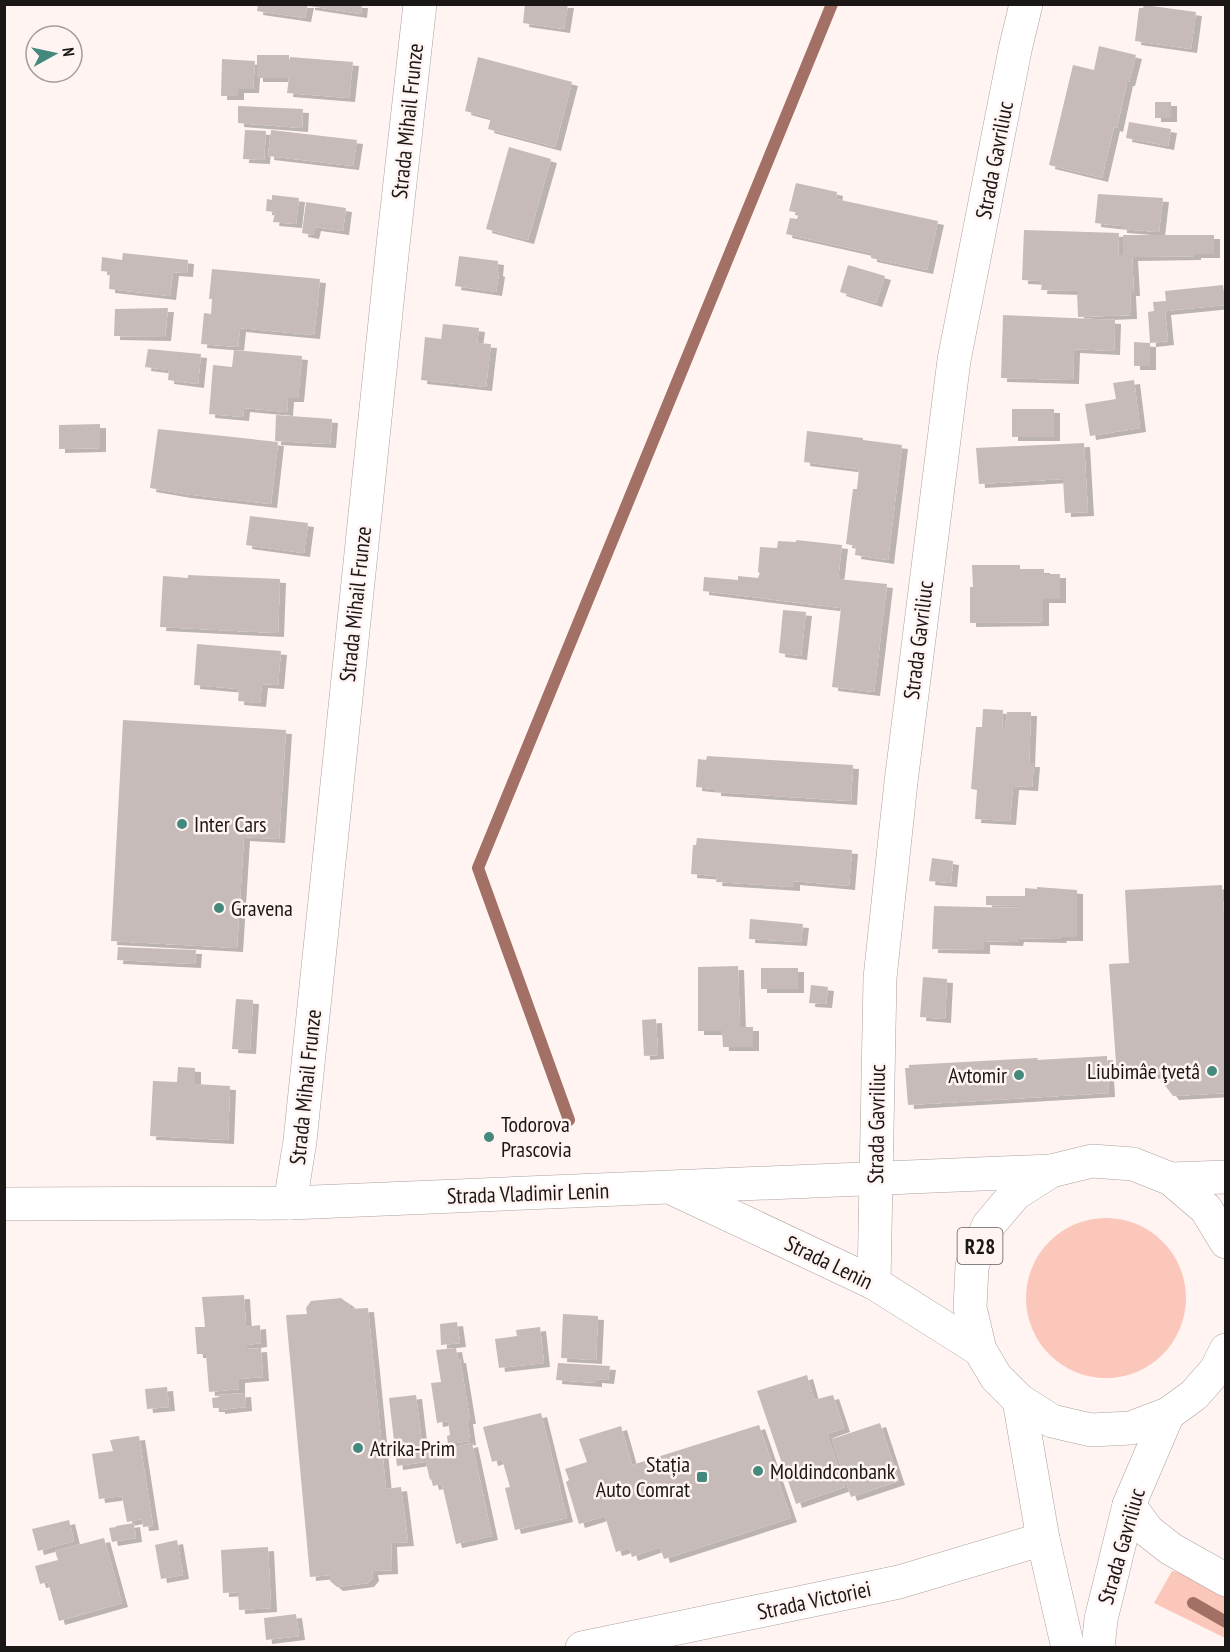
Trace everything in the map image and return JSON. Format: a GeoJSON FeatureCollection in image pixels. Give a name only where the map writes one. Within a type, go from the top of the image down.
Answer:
{"type":"FeatureCollection","features":[{"type":"Feature","properties":{"kind":"street","name":"Strada Mihail Frunze"},"geometry":{"type":"LineString","coordinates":[[290,1203],[300,1141],[420,4]]}},
{"type":"Feature","properties":{"kind":"street","name":"Strada Gavriliuc"},"geometry":{"type":"LineString","coordinates":[[874,1283],[880,978],[901,782],[954,360],[1026,4]]}},
{"type":"Feature","properties":{"kind":"street","name":"R28"},"geometry":{"type":"LineString","coordinates":[[1226,1242],[1206,1209],[1171,1179],[1133,1164],[1123,1163],[1092,1161],[1051,1171],[1015,1194],[988,1226],[972,1266],[970,1308],[980,1350],[996,1377],[1019,1401],[1052,1421],[1091,1430],[1131,1428],[1168,1414],[1194,1395],[1216,1370],[1226,1350]]}},
{"type":"Feature","properties":{"kind":"street","name":"Strada Vladimir Lenin"},"geometry":{"type":"LineString","coordinates":[[4,1204],[290,1203],[1051,1171]]}},
{"type":"Feature","properties":{"kind":"street","name":"R28"},"geometry":{"type":"LineString","coordinates":[[1171,1179],[1226,1177]]}},
{"type":"Feature","properties":{"kind":"street","name":"Strada Lenin"},"geometry":{"type":"LineString","coordinates":[[671,1188],[874,1283],[980,1350]]}},
{"type":"Feature","properties":{"kind":"street"},"geometry":{"type":"LineString","coordinates":[[1019,1401],[1043,1539],[1068,1647]]}},
{"type":"Feature","properties":{"kind":"street","name":"Strada Gavriliuc"},"geometry":{"type":"LineString","coordinates":[[1098,1647],[1101,1619],[1129,1505],[1168,1414]]}},
{"type":"Feature","properties":{"kind":"street"},"geometry":{"type":"LineString","coordinates":[[1129,1505],[1148,1530],[1172,1549],[1226,1580]]}},
{"type":"Feature","properties":{"kind":"street","name":"Strada Victoriei"},"geometry":{"type":"LineString","coordinates":[[582,1647],[899,1582],[1043,1539]]}},
{"type":"Feature","properties":{"kind":"shaded area"},"geometry":{"type":"Polygon","coordinates":[[[1106,1218],[1137,1224],[1162,1242],[1180,1267],[1186,1298],[1180,1329],[1162,1354],[1137,1372],[1106,1378],[1075,1372],[1050,1354],[1032,1329],[1026,1298],[1032,1267],[1050,1242],[1075,1224],[1106,1218]]]}},
{"type":"Feature","properties":{"kind":"shaded area"},"geometry":{"type":"Polygon","coordinates":[[[1172,1571],[1196,1575],[1225,1594],[1225,1638],[1154,1603],[1172,1571]]]}},
{"type":"Feature","properties":{"kind":"building"},"geometry":{"type":"Polygon","coordinates":[[[258,4],[308,4],[305,18],[257,11],[258,4]]]}},
{"type":"Feature","properties":{"kind":"building"},"geometry":{"type":"Polygon","coordinates":[[[309,4],[362,4],[361,14],[309,6],[309,4]]]}},
{"type":"Feature","properties":{"kind":"building"},"geometry":{"type":"Polygon","coordinates":[[[525,4],[568,4],[564,29],[523,23],[525,4]]]}},
{"type":"Feature","properties":{"kind":"building"},"geometry":{"type":"Polygon","coordinates":[[[1144,5],[1196,12],[1191,49],[1135,41],[1139,8],[1143,8],[1144,5]]]}},
{"type":"Feature","properties":{"kind":"building"},"geometry":{"type":"Polygon","coordinates":[[[1099,46],[1136,55],[1129,82],[1127,82],[1117,128],[1114,127],[1102,178],[1049,165],[1073,65],[1094,70],[1099,46]]]}},
{"type":"Feature","properties":{"kind":"building"},"geometry":{"type":"Polygon","coordinates":[[[257,55],[289,55],[289,64],[290,57],[353,62],[349,98],[287,93],[289,78],[257,78],[257,55]]]}},
{"type":"Feature","properties":{"kind":"building"},"geometry":{"type":"Polygon","coordinates":[[[478,57],[572,82],[555,147],[488,129],[491,118],[465,111],[478,57]]]}},
{"type":"Feature","properties":{"kind":"building"},"geometry":{"type":"Polygon","coordinates":[[[222,59],[255,61],[253,89],[238,89],[238,96],[221,96],[222,59]]]}},
{"type":"Feature","properties":{"kind":"building"},"geometry":{"type":"Polygon","coordinates":[[[1155,102],[1171,102],[1171,118],[1155,118],[1155,102]]]}},
{"type":"Feature","properties":{"kind":"building"},"geometry":{"type":"Polygon","coordinates":[[[238,106],[303,109],[302,128],[238,123],[238,106]]]}},
{"type":"Feature","properties":{"kind":"building"},"geometry":{"type":"Polygon","coordinates":[[[1129,122],[1171,129],[1168,146],[1126,138],[1129,122]]]}},
{"type":"Feature","properties":{"kind":"building"},"geometry":{"type":"Polygon","coordinates":[[[245,130],[266,131],[264,160],[243,159],[245,130]]]}},
{"type":"Feature","properties":{"kind":"building"},"geometry":{"type":"Polygon","coordinates":[[[271,130],[357,140],[353,166],[268,156],[271,130]]]}},
{"type":"Feature","properties":{"kind":"building"},"geometry":{"type":"Polygon","coordinates":[[[509,147],[551,159],[528,240],[486,229],[509,147]]]}},
{"type":"Feature","properties":{"kind":"building"},"geometry":{"type":"Polygon","coordinates":[[[796,183],[837,192],[836,199],[938,221],[927,270],[871,258],[871,253],[786,234],[790,218],[797,219],[799,213],[789,211],[796,183]]]}},
{"type":"Feature","properties":{"kind":"building"},"geometry":{"type":"Polygon","coordinates":[[[1098,194],[1163,198],[1159,232],[1121,229],[1121,226],[1095,223],[1098,194]]]}},
{"type":"Feature","properties":{"kind":"building"},"geometry":{"type":"Polygon","coordinates":[[[272,195],[299,198],[296,224],[273,222],[275,212],[266,211],[267,199],[272,200],[272,195]]]}},
{"type":"Feature","properties":{"kind":"building"},"geometry":{"type":"Polygon","coordinates":[[[306,202],[346,208],[343,231],[315,227],[313,235],[302,233],[306,202]]]}},
{"type":"Feature","properties":{"kind":"building"},"geometry":{"type":"Polygon","coordinates":[[[1024,230],[1119,233],[1118,255],[1123,255],[1123,235],[1214,235],[1214,254],[1132,257],[1134,292],[1130,292],[1131,315],[1078,317],[1077,291],[1041,290],[1042,281],[1022,280],[1024,230]]]}},
{"type":"Feature","properties":{"kind":"building"},"geometry":{"type":"Polygon","coordinates":[[[123,253],[188,260],[187,273],[173,272],[170,296],[109,289],[110,272],[101,271],[102,257],[122,260],[123,253]]]}},
{"type":"Feature","properties":{"kind":"building"},"geometry":{"type":"Polygon","coordinates":[[[459,256],[498,261],[496,292],[455,286],[459,256]]]}},
{"type":"Feature","properties":{"kind":"building"},"geometry":{"type":"Polygon","coordinates":[[[848,265],[885,276],[876,303],[840,292],[848,265]]]}},
{"type":"Feature","properties":{"kind":"building"},"geometry":{"type":"Polygon","coordinates":[[[212,269],[320,279],[314,335],[240,328],[238,347],[201,344],[204,313],[211,314],[212,299],[209,299],[212,269]]]}},
{"type":"Feature","properties":{"kind":"building"},"geometry":{"type":"Polygon","coordinates":[[[1223,285],[1225,305],[1165,311],[1168,341],[1150,343],[1148,312],[1154,311],[1153,302],[1166,301],[1165,291],[1223,285]]]}},
{"type":"Feature","properties":{"kind":"building"},"geometry":{"type":"Polygon","coordinates":[[[168,308],[165,337],[114,336],[115,309],[168,308]]]}},
{"type":"Feature","properties":{"kind":"building"},"geometry":{"type":"Polygon","coordinates":[[[1003,315],[1115,320],[1114,351],[1074,349],[1073,380],[1001,378],[1003,315]]]}},
{"type":"Feature","properties":{"kind":"building"},"geometry":{"type":"Polygon","coordinates":[[[443,324],[479,328],[477,343],[491,344],[486,387],[421,380],[425,337],[441,339],[443,324]]]}},
{"type":"Feature","properties":{"kind":"building"},"geometry":{"type":"Polygon","coordinates":[[[1134,342],[1150,343],[1150,366],[1134,366],[1134,342]]]}},
{"type":"Feature","properties":{"kind":"building"},"geometry":{"type":"Polygon","coordinates":[[[148,349],[201,354],[198,384],[168,380],[169,370],[145,367],[148,349]]]}},
{"type":"Feature","properties":{"kind":"building"},"geometry":{"type":"Polygon","coordinates":[[[234,350],[302,356],[298,398],[288,398],[287,412],[244,408],[243,417],[209,414],[213,365],[232,367],[234,350]]]}},
{"type":"Feature","properties":{"kind":"building"},"geometry":{"type":"Polygon","coordinates":[[[1134,380],[1140,428],[1090,436],[1085,404],[1116,399],[1113,383],[1134,380]]]}},
{"type":"Feature","properties":{"kind":"building"},"geometry":{"type":"Polygon","coordinates":[[[1012,409],[1054,409],[1054,437],[1012,437],[1012,409]]]}},
{"type":"Feature","properties":{"kind":"building"},"geometry":{"type":"Polygon","coordinates":[[[276,415],[332,419],[330,444],[275,441],[276,415]]]}},
{"type":"Feature","properties":{"kind":"building"},"geometry":{"type":"Polygon","coordinates":[[[100,424],[100,448],[59,449],[59,425],[100,424]]]}},
{"type":"Feature","properties":{"kind":"building"},"geometry":{"type":"Polygon","coordinates":[[[158,429],[278,442],[271,504],[150,488],[158,429]]]}},
{"type":"Feature","properties":{"kind":"building"},"geometry":{"type":"Polygon","coordinates":[[[807,431],[902,445],[888,560],[855,555],[856,546],[846,544],[853,489],[857,489],[859,469],[804,462],[807,431]]]}},
{"type":"Feature","properties":{"kind":"building"},"geometry":{"type":"Polygon","coordinates":[[[1084,443],[1088,512],[1065,513],[1063,479],[979,484],[976,448],[1084,443]]]}},
{"type":"Feature","properties":{"kind":"building"},"geometry":{"type":"Polygon","coordinates":[[[250,516],[308,523],[304,553],[246,545],[250,516]]]}},
{"type":"Feature","properties":{"kind":"building"},"geometry":{"type":"Polygon","coordinates":[[[796,540],[842,545],[838,579],[887,584],[874,692],[832,687],[841,608],[703,591],[704,577],[738,580],[738,576],[758,578],[760,547],[777,548],[778,541],[796,542],[796,540]]]}},
{"type":"Feature","properties":{"kind":"building"},"geometry":{"type":"Polygon","coordinates":[[[972,565],[1020,565],[1020,569],[1044,569],[1044,574],[1060,574],[1060,599],[1043,599],[1043,622],[970,623],[972,565]]]}},
{"type":"Feature","properties":{"kind":"building"},"geometry":{"type":"Polygon","coordinates":[[[188,575],[280,579],[278,633],[160,627],[163,576],[188,578],[188,575]]]}},
{"type":"Feature","properties":{"kind":"building"},"geometry":{"type":"Polygon","coordinates":[[[783,610],[806,612],[801,656],[779,653],[783,610]]]}},
{"type":"Feature","properties":{"kind":"building"},"geometry":{"type":"Polygon","coordinates":[[[197,644],[281,651],[278,685],[262,684],[260,703],[238,701],[239,689],[194,685],[197,644]]]}},
{"type":"Feature","properties":{"kind":"building"},"geometry":{"type":"Polygon","coordinates":[[[983,709],[1003,710],[1002,729],[1005,729],[1007,712],[1031,712],[1029,763],[1034,763],[1032,787],[1013,786],[1010,821],[975,819],[977,790],[971,789],[976,727],[982,727],[983,709]]]}},
{"type":"Feature","properties":{"kind":"building"},"geometry":{"type":"Polygon","coordinates":[[[123,720],[286,730],[279,839],[244,837],[237,948],[111,941],[123,720]]]}},
{"type":"Feature","properties":{"kind":"building"},"geometry":{"type":"Polygon","coordinates":[[[707,756],[853,765],[851,801],[715,792],[715,789],[696,787],[698,759],[706,760],[707,756]]]}},
{"type":"Feature","properties":{"kind":"building"},"geometry":{"type":"Polygon","coordinates":[[[697,838],[852,850],[849,886],[794,881],[794,887],[716,882],[717,876],[691,874],[693,845],[696,845],[697,838]]]}},
{"type":"Feature","properties":{"kind":"building"},"geometry":{"type":"Polygon","coordinates":[[[932,858],[953,861],[951,883],[929,881],[932,858]]]}},
{"type":"Feature","properties":{"kind":"building"},"geometry":{"type":"Polygon","coordinates":[[[1222,885],[1226,949],[1226,1093],[1173,1096],[1164,1084],[1163,1074],[1117,1077],[1109,964],[1129,963],[1125,890],[1222,885]]]}},
{"type":"Feature","properties":{"kind":"building"},"geometry":{"type":"Polygon","coordinates":[[[1037,887],[1077,890],[1077,937],[1018,938],[1017,942],[984,941],[984,950],[932,949],[934,906],[1021,908],[1022,906],[986,905],[986,896],[1025,896],[1025,888],[1037,889],[1037,887]]]}},
{"type":"Feature","properties":{"kind":"building"},"geometry":{"type":"Polygon","coordinates":[[[750,919],[803,924],[801,942],[749,939],[750,919]]]}},
{"type":"Feature","properties":{"kind":"building"},"geometry":{"type":"Polygon","coordinates":[[[118,947],[196,950],[195,964],[117,960],[118,947]]]}},
{"type":"Feature","properties":{"kind":"building"},"geometry":{"type":"Polygon","coordinates":[[[738,966],[740,1027],[753,1027],[753,1047],[723,1047],[722,1031],[698,1031],[698,967],[738,966]]]}},
{"type":"Feature","properties":{"kind":"building"},"geometry":{"type":"Polygon","coordinates":[[[761,968],[798,968],[798,989],[761,989],[761,968]]]}},
{"type":"Feature","properties":{"kind":"building"},"geometry":{"type":"Polygon","coordinates":[[[923,977],[947,979],[945,1019],[920,1017],[923,977]]]}},
{"type":"Feature","properties":{"kind":"building"},"geometry":{"type":"Polygon","coordinates":[[[811,985],[828,987],[826,1004],[809,1003],[811,985]]]}},
{"type":"Feature","properties":{"kind":"building"},"geometry":{"type":"Polygon","coordinates":[[[236,999],[253,1000],[250,1050],[232,1049],[236,999]]]}},
{"type":"Feature","properties":{"kind":"building"},"geometry":{"type":"Polygon","coordinates":[[[656,1019],[658,1055],[644,1056],[642,1020],[656,1019]]]}},
{"type":"Feature","properties":{"kind":"building"},"geometry":{"type":"Polygon","coordinates":[[[1107,1056],[1109,1093],[908,1105],[905,1068],[909,1068],[909,1065],[1107,1056]]]}},
{"type":"Feature","properties":{"kind":"building"},"geometry":{"type":"Polygon","coordinates":[[[178,1067],[195,1068],[195,1084],[230,1086],[228,1140],[150,1136],[153,1081],[177,1082],[178,1067]]]}},
{"type":"Feature","properties":{"kind":"building"},"geometry":{"type":"Polygon","coordinates":[[[244,1295],[246,1327],[260,1325],[261,1343],[247,1345],[247,1349],[261,1348],[263,1377],[239,1379],[239,1389],[209,1392],[206,1354],[197,1354],[195,1327],[205,1327],[202,1297],[244,1295]]]}},
{"type":"Feature","properties":{"kind":"building"},"geometry":{"type":"Polygon","coordinates":[[[341,1298],[349,1304],[350,1309],[368,1308],[386,1489],[401,1487],[408,1542],[391,1543],[392,1570],[372,1571],[373,1577],[368,1583],[337,1587],[330,1581],[330,1575],[310,1577],[286,1315],[307,1314],[306,1308],[311,1301],[341,1298]]]}},
{"type":"Feature","properties":{"kind":"building"},"geometry":{"type":"Polygon","coordinates":[[[563,1314],[598,1316],[596,1360],[561,1358],[563,1314]]]}},
{"type":"Feature","properties":{"kind":"building"},"geometry":{"type":"Polygon","coordinates":[[[457,1322],[460,1343],[441,1345],[440,1324],[457,1322]]]}},
{"type":"Feature","properties":{"kind":"building"},"geometry":{"type":"Polygon","coordinates":[[[540,1327],[544,1363],[499,1368],[495,1339],[517,1336],[516,1330],[540,1327]]]}},
{"type":"Feature","properties":{"kind":"building"},"geometry":{"type":"Polygon","coordinates":[[[456,1348],[458,1359],[460,1359],[470,1420],[467,1420],[470,1441],[448,1444],[447,1436],[450,1435],[448,1421],[437,1423],[431,1383],[441,1382],[436,1350],[456,1348]]]}},
{"type":"Feature","properties":{"kind":"building"},"geometry":{"type":"Polygon","coordinates":[[[558,1363],[610,1366],[608,1380],[596,1379],[596,1383],[556,1380],[558,1363]]]}},
{"type":"Feature","properties":{"kind":"building"},"geometry":{"type":"Polygon","coordinates":[[[807,1375],[814,1400],[833,1395],[844,1428],[827,1434],[845,1487],[796,1504],[757,1391],[807,1375]]]}},
{"type":"Feature","properties":{"kind":"building"},"geometry":{"type":"Polygon","coordinates":[[[167,1387],[169,1407],[147,1409],[145,1389],[167,1387]]]}},
{"type":"Feature","properties":{"kind":"building"},"geometry":{"type":"Polygon","coordinates":[[[245,1393],[246,1407],[219,1410],[219,1408],[213,1408],[212,1398],[219,1397],[218,1395],[245,1393]]]}},
{"type":"Feature","properties":{"kind":"building"},"geometry":{"type":"Polygon","coordinates":[[[416,1395],[424,1462],[397,1466],[389,1398],[416,1395]]]}},
{"type":"Feature","properties":{"kind":"building"},"geometry":{"type":"Polygon","coordinates":[[[541,1413],[567,1518],[515,1530],[505,1488],[510,1487],[502,1459],[492,1462],[483,1427],[541,1413]]]}},
{"type":"Feature","properties":{"kind":"building"},"geometry":{"type":"Polygon","coordinates":[[[880,1423],[899,1481],[851,1497],[832,1439],[880,1423]]]}},
{"type":"Feature","properties":{"kind":"building"},"geometry":{"type":"Polygon","coordinates":[[[759,1425],[791,1518],[664,1559],[660,1547],[632,1557],[629,1548],[616,1552],[605,1516],[579,1524],[566,1482],[569,1480],[565,1469],[587,1462],[579,1439],[621,1426],[632,1465],[759,1425]]]}},
{"type":"Feature","properties":{"kind":"building"},"geometry":{"type":"Polygon","coordinates":[[[139,1436],[153,1526],[143,1527],[142,1519],[127,1522],[122,1496],[99,1499],[92,1454],[113,1451],[110,1440],[139,1436]]]}},
{"type":"Feature","properties":{"kind":"building"},"geometry":{"type":"Polygon","coordinates":[[[472,1443],[492,1536],[456,1544],[442,1484],[433,1486],[424,1454],[472,1443]]]}},
{"type":"Feature","properties":{"kind":"building"},"geometry":{"type":"Polygon","coordinates":[[[69,1520],[74,1541],[38,1551],[32,1529],[69,1520]]]}},
{"type":"Feature","properties":{"kind":"building"},"geometry":{"type":"Polygon","coordinates":[[[134,1523],[136,1538],[112,1542],[109,1528],[134,1523]]]}},
{"type":"Feature","properties":{"kind":"building"},"geometry":{"type":"Polygon","coordinates":[[[104,1538],[122,1603],[59,1621],[48,1582],[40,1584],[35,1566],[58,1560],[55,1551],[104,1538]]]}},
{"type":"Feature","properties":{"kind":"building"},"geometry":{"type":"Polygon","coordinates":[[[177,1540],[183,1575],[161,1579],[155,1545],[177,1540]]]}},
{"type":"Feature","properties":{"kind":"building"},"geometry":{"type":"Polygon","coordinates":[[[268,1547],[271,1608],[239,1610],[238,1592],[223,1593],[221,1550],[268,1547]]]}},
{"type":"Feature","properties":{"kind":"building"},"geometry":{"type":"Polygon","coordinates":[[[296,1614],[299,1636],[266,1640],[264,1618],[296,1614]]]}},
{"type":"Feature","properties":{"kind":"waterway"},"geometry":{"type":"LineString","coordinates":[[569,1120],[478,868],[832,4]]}},
{"type":"Feature","properties":{"kind":"waterway"},"geometry":{"type":"LineString","coordinates":[[1193,1603],[1226,1622]]}},
{"type":"Feature","properties":{"kind":"place","name":"Inter Cars"},"geometry":{"type":"Point","coordinates":[182,824]}},
{"type":"Feature","properties":{"kind":"place","name":"Gravena"},"geometry":{"type":"Point","coordinates":[219,908]}},
{"type":"Feature","properties":{"kind":"place","name":"Liubimâe ţvetâ"},"geometry":{"type":"Point","coordinates":[1212,1071]}},
{"type":"Feature","properties":{"kind":"place","name":"Avtomir"},"geometry":{"type":"Point","coordinates":[1019,1075]}},
{"type":"Feature","properties":{"kind":"place","name":"Todorova Prascovia"},"geometry":{"type":"Point","coordinates":[489,1137]}},
{"type":"Feature","properties":{"kind":"place","name":"Atrika-Prim"},"geometry":{"type":"Point","coordinates":[358,1448]}},
{"type":"Feature","properties":{"kind":"place","name":"Moldindconbank"},"geometry":{"type":"Point","coordinates":[758,1471]}},
{"type":"Feature","properties":{"kind":"place","name":"Stația Auto Comrat"},"geometry":{"type":"Point","coordinates":[702,1477]}}]}
